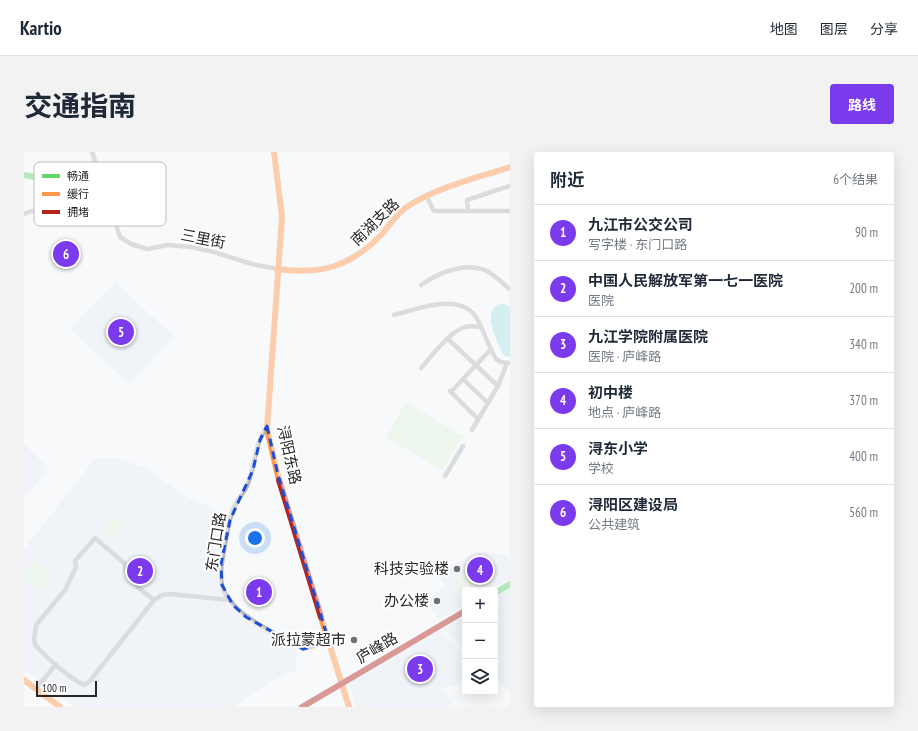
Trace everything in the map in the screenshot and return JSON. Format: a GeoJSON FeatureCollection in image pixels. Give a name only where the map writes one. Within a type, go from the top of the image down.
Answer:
{"type":"FeatureCollection","features":[{"type":"Feature","properties":{"kind":"main road","name":"浔阳东路"},"geometry":{"type":"LineString","coordinates":[[274,152],[282,217],[277,269],[267,426],[278,475],[349,707]]}},
{"type":"Feature","properties":{"kind":"main road","name":"南湖支路"},"geometry":{"type":"LineString","coordinates":[[277,269],[299,273],[315,272],[331,268],[357,257],[381,235],[405,208],[442,189],[510,167]]}},
{"type":"Feature","properties":{"kind":"main road"},"geometry":{"type":"LineString","coordinates":[[24,175],[34,177]]}},
{"type":"Feature","properties":{"kind":"main road"},"geometry":{"type":"LineString","coordinates":[[498,591],[510,584]]}},
{"type":"Feature","properties":{"kind":"main road","name":"庐峰路"},"geometry":{"type":"LineString","coordinates":[[302,707],[342,685],[462,613]]}},
{"type":"Feature","properties":{"kind":"main road"},"geometry":{"type":"LineString","coordinates":[[24,680],[60,707]]}},
{"type":"Feature","properties":{"kind":"street","name":"三里街"},"geometry":{"type":"LineString","coordinates":[[92,152],[95,162]]}},
{"type":"Feature","properties":{"kind":"street"},"geometry":{"type":"LineString","coordinates":[[468,211],[467,200],[510,186]]}},
{"type":"Feature","properties":{"kind":"street"},"geometry":{"type":"LineString","coordinates":[[427,197],[434,211],[510,211]]}},
{"type":"Feature","properties":{"kind":"street"},"geometry":{"type":"LineString","coordinates":[[24,214],[34,210]]}},
{"type":"Feature","properties":{"kind":"street","name":"三里街"},"geometry":{"type":"LineString","coordinates":[[116,226],[120,237],[131,244],[147,249],[168,245],[191,247],[214,252],[252,264],[277,269]]}},
{"type":"Feature","properties":{"kind":"street"},"geometry":{"type":"LineString","coordinates":[[421,285],[434,276],[448,271],[472,268],[485,270],[510,289]]}},
{"type":"Feature","properties":{"kind":"street"},"geometry":{"type":"LineString","coordinates":[[394,315],[452,303],[470,310],[475,315],[491,349],[499,361],[509,363],[498,386],[472,430]]}},
{"type":"Feature","properties":{"kind":"street"},"geometry":{"type":"LineString","coordinates":[[421,368],[448,339],[466,327],[481,327]]}},
{"type":"Feature","properties":{"kind":"street"},"geometry":{"type":"LineString","coordinates":[[448,339],[498,386]]}},
{"type":"Feature","properties":{"kind":"street"},"geometry":{"type":"LineString","coordinates":[[478,419],[450,391],[491,349]]}},
{"type":"Feature","properties":{"kind":"street"},"geometry":{"type":"LineString","coordinates":[[463,379],[488,403]]}},
{"type":"Feature","properties":{"kind":"street","name":"东门口路"},"geometry":{"type":"LineString","coordinates":[[267,426],[260,440],[253,470],[246,488],[234,506],[230,520],[221,575],[222,585],[230,600],[246,617],[303,649],[329,642]]}},
{"type":"Feature","properties":{"kind":"street"},"geometry":{"type":"LineString","coordinates":[[445,476],[463,446]]}},
{"type":"Feature","properties":{"kind":"street"},"geometry":{"type":"LineString","coordinates":[[154,600],[135,584],[127,572],[124,564],[95,538],[75,561],[76,567],[65,590],[36,625],[34,639],[35,644],[56,664],[84,685],[89,682],[154,600],[162,595],[170,594],[230,600]]}},
{"type":"Feature","properties":{"kind":"street"},"geometry":{"type":"LineString","coordinates":[[36,689],[56,664]]}},
{"type":"Feature","properties":{"kind":"highlighted area"},"geometry":{"type":"Polygon","coordinates":[[[267,426],[278,475],[329,642],[303,649],[246,617],[233,605],[222,585],[221,564],[230,520],[253,470],[260,440],[267,426]]]}},
{"type":"Feature","properties":{"kind":"shaded area"},"geometry":{"type":"Polygon","coordinates":[[[116,282],[174,337],[129,384],[70,329],[116,282]]]}},
{"type":"Feature","properties":{"kind":"shaded area"},"geometry":{"type":"Polygon","coordinates":[[[24,444],[49,469],[24,498],[24,444]]]}},
{"type":"Feature","properties":{"kind":"shaded area"},"geometry":{"type":"Polygon","coordinates":[[[118,458],[147,468],[181,494],[229,516],[217,559],[217,574],[227,603],[233,611],[275,634],[299,652],[296,660],[297,669],[270,682],[233,707],[75,707],[24,670],[24,549],[95,459],[118,458]]]}},
{"type":"Feature","properties":{"kind":"shaded area"},"geometry":{"type":"Polygon","coordinates":[[[478,551],[509,555],[510,579],[495,587],[462,587],[462,606],[439,619],[427,602],[444,586],[439,572],[478,551]]]}},
{"type":"Feature","properties":{"kind":"shaded area"},"geometry":{"type":"Polygon","coordinates":[[[510,587],[510,692],[498,681],[498,595],[510,587]]]}},
{"type":"Feature","properties":{"kind":"shaded area"},"geometry":{"type":"Polygon","coordinates":[[[462,617],[462,647],[443,629],[462,617]]]}},
{"type":"Feature","properties":{"kind":"shaded area"},"geometry":{"type":"Polygon","coordinates":[[[440,630],[462,652],[462,683],[441,688],[453,702],[448,707],[357,707],[349,684],[440,630]]]}},
{"type":"Feature","properties":{"kind":"green space"},"geometry":{"type":"Polygon","coordinates":[[[406,402],[463,436],[442,470],[386,437],[406,402]]]}},
{"type":"Feature","properties":{"kind":"green space"},"geometry":{"type":"Polygon","coordinates":[[[115,515],[127,526],[114,541],[102,530],[115,515]]]}},
{"type":"Feature","properties":{"kind":"green space"},"geometry":{"type":"Polygon","coordinates":[[[35,561],[53,576],[41,591],[24,576],[24,573],[35,561]]]}},
{"type":"Feature","properties":{"kind":"green space"},"geometry":{"type":"Polygon","coordinates":[[[470,571],[477,580],[468,587],[462,587],[461,592],[454,582],[470,571]]]}},
{"type":"Feature","properties":{"kind":"water"},"geometry":{"type":"Polygon","coordinates":[[[502,303],[510,307],[510,357],[504,356],[493,331],[491,317],[492,312],[494,307],[502,303]]]}},
{"type":"Feature","properties":{"kind":"traffic: fast"},"geometry":{"type":"LineString","coordinates":[[24,175],[34,177]]}},
{"type":"Feature","properties":{"kind":"traffic: fast"},"geometry":{"type":"LineString","coordinates":[[498,591],[510,584]]}},
{"type":"Feature","properties":{"kind":"traffic: slow"},"geometry":{"type":"LineString","coordinates":[[274,152],[282,217],[267,429],[279,480]]}},
{"type":"Feature","properties":{"kind":"traffic: slow"},"geometry":{"type":"LineString","coordinates":[[277,269],[307,271],[334,266],[346,261],[358,255],[369,246],[381,235],[400,212],[420,199],[444,188],[510,167]]}},
{"type":"Feature","properties":{"kind":"traffic: slow"},"geometry":{"type":"LineString","coordinates":[[321,617],[349,707]]}},
{"type":"Feature","properties":{"kind":"traffic: slow"},"geometry":{"type":"LineString","coordinates":[[24,680],[60,707]]}},
{"type":"Feature","properties":{"kind":"traffic: jam"},"geometry":{"type":"LineString","coordinates":[[279,480],[321,617]]}},
{"type":"Feature","properties":{"kind":"traffic: jam"},"geometry":{"type":"LineString","coordinates":[[302,707],[462,613]]}},
{"type":"Feature","properties":{"kind":"place","name":"浔阳区建设局"},"geometry":{"type":"Point","coordinates":[66,254]}},
{"type":"Feature","properties":{"kind":"place","name":"浔东小学"},"geometry":{"type":"Point","coordinates":[121,332]}},
{"type":"Feature","properties":{"kind":"place","name":"科技实验楼"},"geometry":{"type":"Point","coordinates":[457,569]}},
{"type":"Feature","properties":{"kind":"place","name":"初中楼"},"geometry":{"type":"Point","coordinates":[480,570]}},
{"type":"Feature","properties":{"kind":"place","name":"中国人民解放军第一七一医院"},"geometry":{"type":"Point","coordinates":[140,571]}},
{"type":"Feature","properties":{"kind":"place","name":"九江市公交公司"},"geometry":{"type":"Point","coordinates":[259,592]}},
{"type":"Feature","properties":{"kind":"place","name":"办公楼"},"geometry":{"type":"Point","coordinates":[437,601]}},
{"type":"Feature","properties":{"kind":"place","name":"派拉蒙超市"},"geometry":{"type":"Point","coordinates":[354,640]}},
{"type":"Feature","properties":{"kind":"place","name":"九江学院附属医院"},"geometry":{"type":"Point","coordinates":[420,669]}}]}
